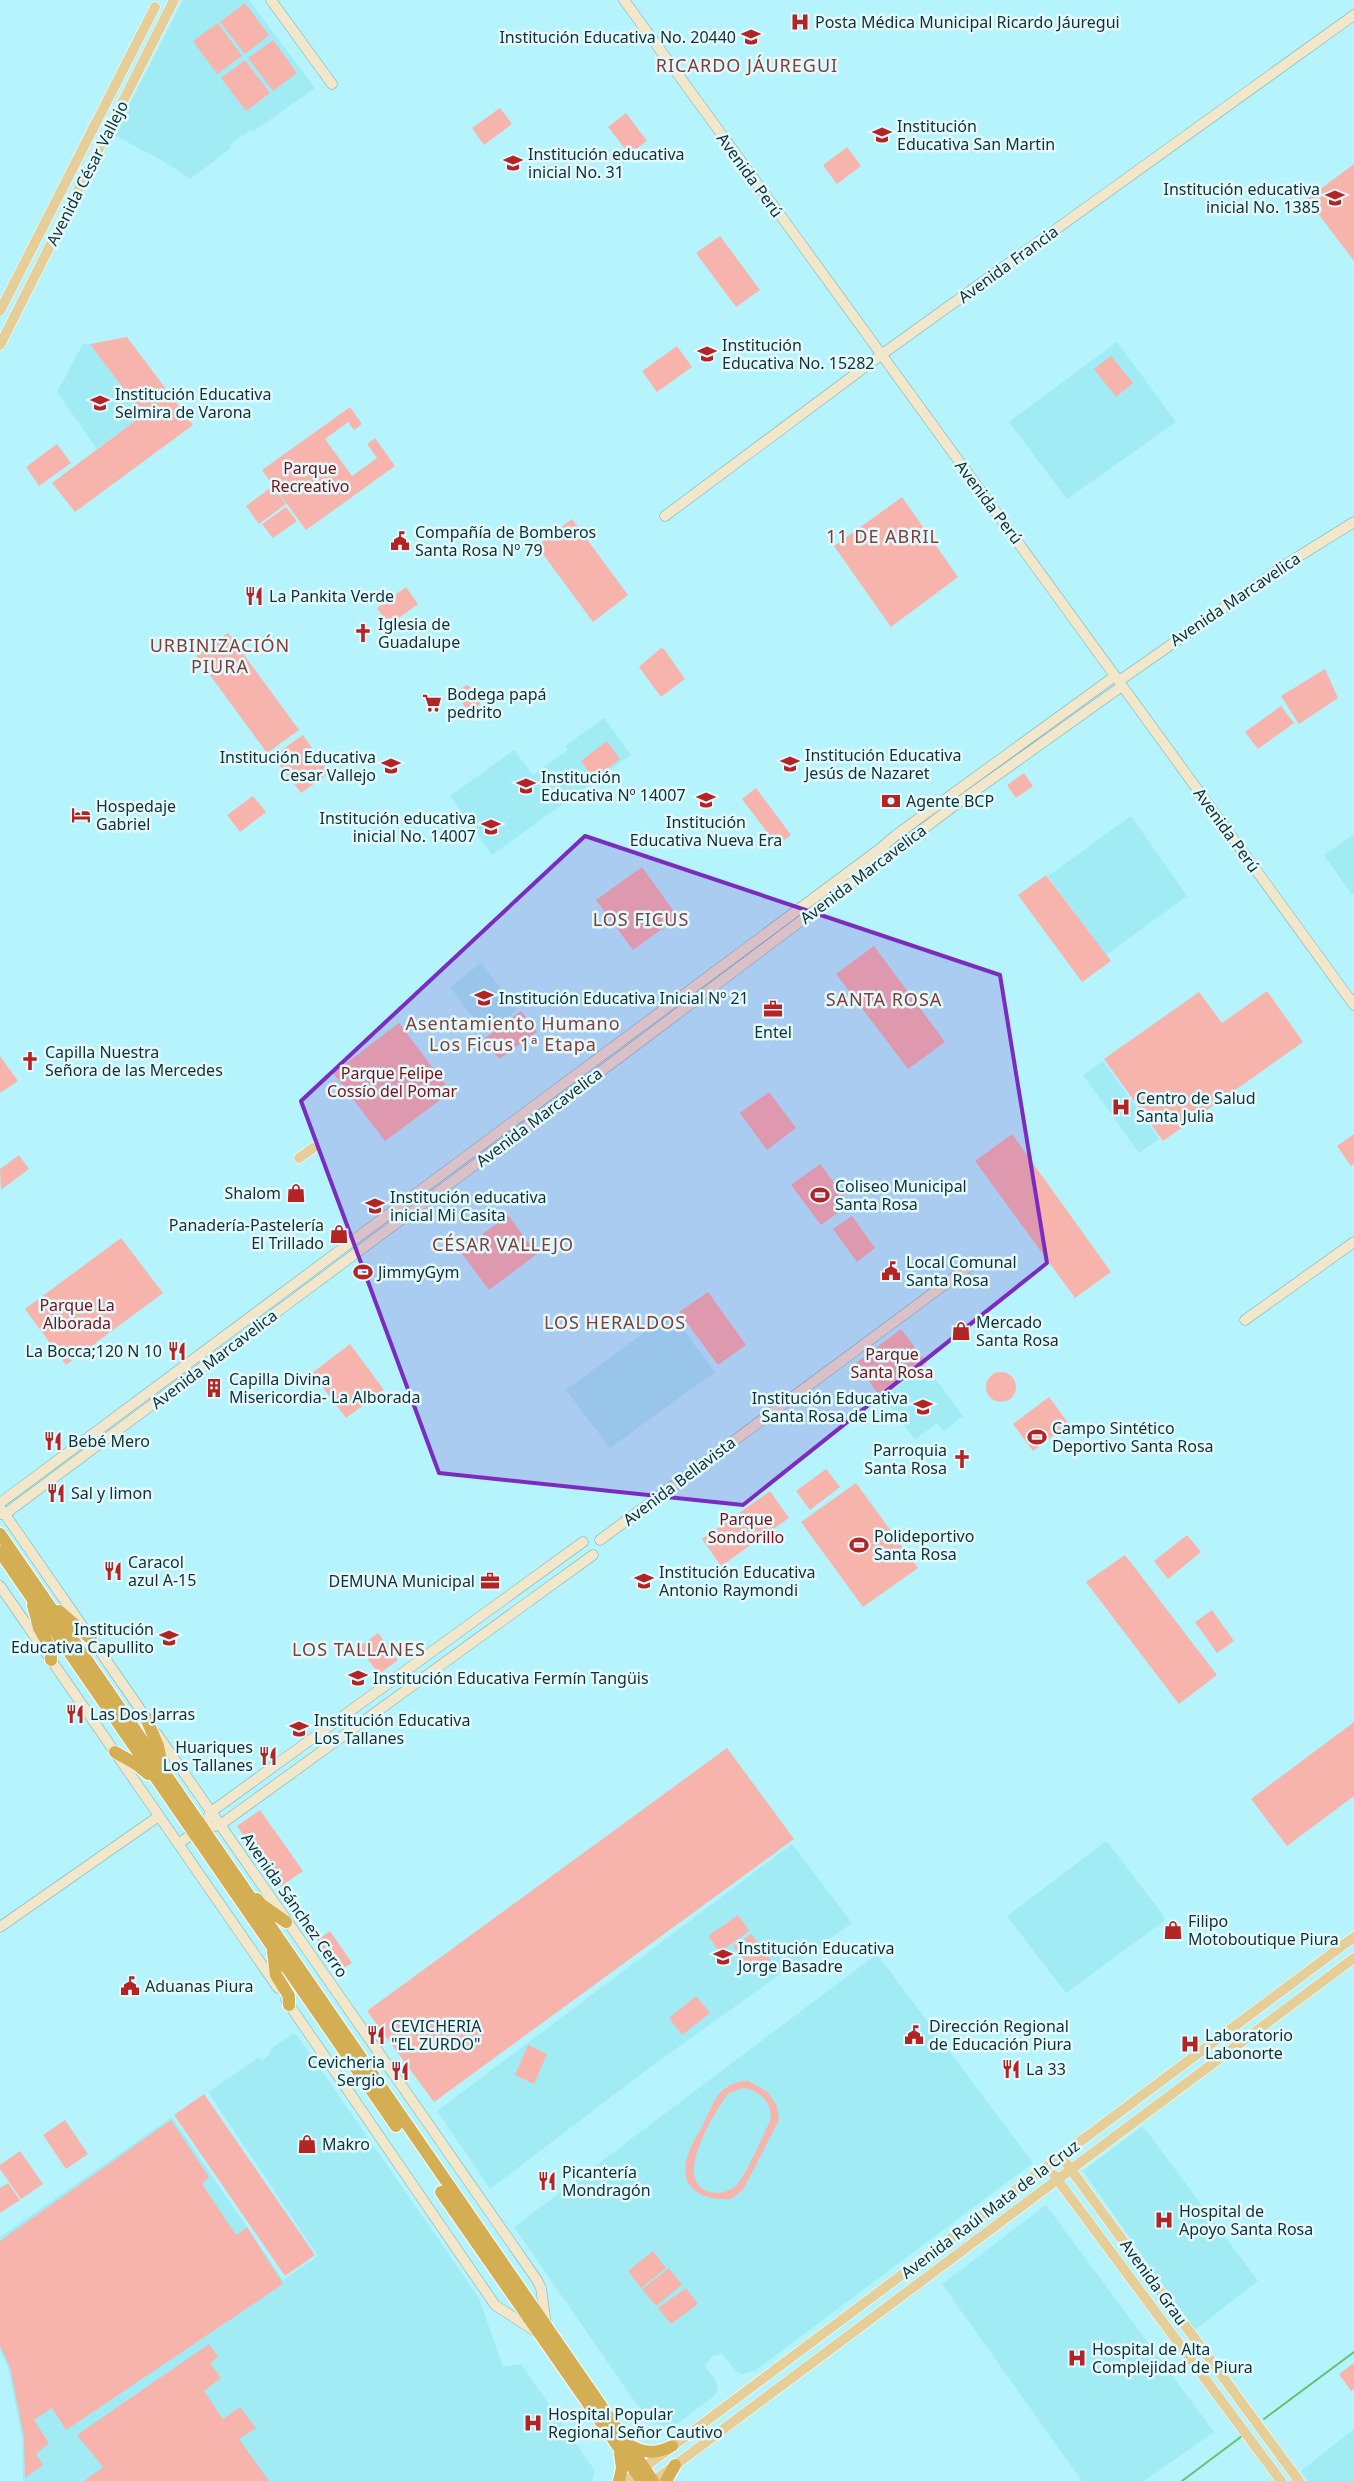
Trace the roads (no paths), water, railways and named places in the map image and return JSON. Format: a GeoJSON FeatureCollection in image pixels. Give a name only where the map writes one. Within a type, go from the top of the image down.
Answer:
{"type":"FeatureCollection","features":[{"type":"Feature","properties":{"kind":"highway","name":"Avenida Sánchez Cerro"},"geometry":{"type":"LineString","coordinates":[[0,1534],[164,1772],[198,1830],[272,1947],[543,2331]]}},
{"type":"Feature","properties":{"kind":"highway","name":"Avenida Sánchez Cerro"},"geometry":{"type":"LineString","coordinates":[[0,1552],[164,1790],[240,1883],[623,2447],[637,2476],[653,2481]]}},
{"type":"Feature","properties":{"kind":"highway"},"geometry":{"type":"LineString","coordinates":[[29,1594],[39,1628],[51,1650],[51,1660]]}},
{"type":"Feature","properties":{"kind":"highway"},"geometry":{"type":"LineString","coordinates":[[44,1598],[91,1639]]}},
{"type":"Feature","properties":{"kind":"highway"},"geometry":{"type":"LineString","coordinates":[[145,1716],[158,1746],[164,1772]]}},
{"type":"Feature","properties":{"kind":"highway"},"geometry":{"type":"LineString","coordinates":[[115,1752],[136,1764],[164,1790]]}},
{"type":"Feature","properties":{"kind":"highway"},"geometry":{"type":"LineString","coordinates":[[240,1883],[250,1890],[262,1905],[286,1922]]}},
{"type":"Feature","properties":{"kind":"highway"},"geometry":{"type":"LineString","coordinates":[[272,1947],[276,1975],[288,1996],[290,2005]]}},
{"type":"Feature","properties":{"kind":"highway"},"geometry":{"type":"LineString","coordinates":[[619,2481],[623,2447],[652,2453],[672,2446]]}},
{"type":"Feature","properties":{"kind":"highway"},"geometry":{"type":"LineString","coordinates":[[666,2481],[674,2465]]}},
{"type":"Feature","properties":{"kind":"main road","name":"Avenida César Vallejo"},"geometry":{"type":"LineString","coordinates":[[0,345],[174,0]]}},
{"type":"Feature","properties":{"kind":"main road","name":"Avenida César Vallejo"},"geometry":{"type":"LineString","coordinates":[[0,310],[155,6]]}},
{"type":"Feature","properties":{"kind":"main road"},"geometry":{"type":"LineString","coordinates":[[299,1158],[313,1148]]}},
{"type":"Feature","properties":{"kind":"main road","name":"Avenida Raúl Mata de la Cruz"},"geometry":{"type":"LineString","coordinates":[[637,2476],[672,2446],[1354,1937]]}},
{"type":"Feature","properties":{"kind":"main road","name":"Avenida Raúl Mata de la Cruz"},"geometry":{"type":"LineString","coordinates":[[653,2481],[1056,2178],[1354,1958]]}},
{"type":"Feature","properties":{"kind":"main road","name":"Avenida Grau"},"geometry":{"type":"LineString","coordinates":[[1061,2156],[1299,2481]]}},
{"type":"Feature","properties":{"kind":"main road","name":"Avenida Grau"},"geometry":{"type":"LineString","coordinates":[[1047,2167],[1281,2481]]}},
{"type":"Feature","properties":{"kind":"street"},"geometry":{"type":"LineString","coordinates":[[271,0],[332,84]]}},
{"type":"Feature","properties":{"kind":"street","name":"Avenida Perú"},"geometry":{"type":"LineString","coordinates":[[624,0],[1354,1004]]}},
{"type":"Feature","properties":{"kind":"street","name":"Avenida Francia"},"geometry":{"type":"LineString","coordinates":[[664,516],[881,355],[1354,15]]}},
{"type":"Feature","properties":{"kind":"street","name":"Avenida Marcavelica"},"geometry":{"type":"LineString","coordinates":[[0,1503],[896,835],[1288,563],[1354,522]]}},
{"type":"Feature","properties":{"kind":"street","name":"Avenida Marcavelica"},"geometry":{"type":"LineString","coordinates":[[2,1512],[130,1422],[887,857],[1119,681]]}},
{"type":"Feature","properties":{"kind":"street"},"geometry":{"type":"LineString","coordinates":[[896,835],[902,844]]}},
{"type":"Feature","properties":{"kind":"street"},"geometry":{"type":"LineString","coordinates":[[881,848],[887,857]]}},
{"type":"Feature","properties":{"kind":"street"},"geometry":{"type":"LineString","coordinates":[[1245,1320],[1354,1242]]}},
{"type":"Feature","properties":{"kind":"street","name":"Avenida Bellavista"},"geometry":{"type":"LineString","coordinates":[[600,1540],[975,1262]]}},
{"type":"Feature","properties":{"kind":"street"},"geometry":{"type":"LineString","coordinates":[[122,1411],[130,1422]]}},
{"type":"Feature","properties":{"kind":"street","name":"Avenida Sánchez Cerro"},"geometry":{"type":"LineString","coordinates":[[2,1512],[537,2280],[541,2288],[543,2331]]}},
{"type":"Feature","properties":{"kind":"street"},"geometry":{"type":"LineString","coordinates":[[178,1844],[198,1830],[211,1812],[583,1542]]}},
{"type":"Feature","properties":{"kind":"street"},"geometry":{"type":"LineString","coordinates":[[198,1830],[220,1825],[593,1555]]}},
{"type":"Feature","properties":{"kind":"street"},"geometry":{"type":"LineString","coordinates":[[557,1561],[566,1574]]}},
{"type":"Feature","properties":{"kind":"street","name":"Avenida Sánchez Cerro"},"geometry":{"type":"LineString","coordinates":[[0,1586],[496,2305],[543,2331]]}},
{"type":"Feature","properties":{"kind":"street"},"geometry":{"type":"LineString","coordinates":[[405,1672],[414,1684]]}},
{"type":"Feature","properties":{"kind":"street"},"geometry":{"type":"LineString","coordinates":[[364,1701],[373,1714]]}},
{"type":"Feature","properties":{"kind":"street"},"geometry":{"type":"LineString","coordinates":[[245,1788],[254,1800]]}},
{"type":"Feature","properties":{"kind":"street"},"geometry":{"type":"LineString","coordinates":[[0,1927],[159,1816]]}},
{"type":"Feature","properties":{"kind":"waterway"},"geometry":{"type":"LineString","coordinates":[[1264,2419],[1354,2352]]}},
{"type":"Feature","properties":{"kind":"waterway"},"geometry":{"type":"LineString","coordinates":[[1182,2481],[1242,2436]]}},
{"type":"Feature","properties":{"kind":"place","name":"Posta Médica Municipal Ricardo Jáuregui"},"geometry":{"type":"Point","coordinates":[800,22]}},
{"type":"Feature","properties":{"kind":"place","name":"Institución Educativa No. 20440"},"geometry":{"type":"Point","coordinates":[751,37]}},
{"type":"Feature","properties":{"kind":"place","name":"Institución Educativa San Martin"},"geometry":{"type":"Point","coordinates":[882,135]}},
{"type":"Feature","properties":{"kind":"place","name":"Institución educativa inicial No. 31"},"geometry":{"type":"Point","coordinates":[513,163]}},
{"type":"Feature","properties":{"kind":"place","name":"Institución educativa inicial No. 1385"},"geometry":{"type":"Point","coordinates":[1335,198]}},
{"type":"Feature","properties":{"kind":"place","name":"Institución Educativa No. 15282"},"geometry":{"type":"Point","coordinates":[707,354]}},
{"type":"Feature","properties":{"kind":"place","name":"Institución Educativa Selmira de Varona"},"geometry":{"type":"Point","coordinates":[100,403]}},
{"type":"Feature","properties":{"kind":"place","name":"Compañía de Bomberos Santa Rosa Nº 79"},"geometry":{"type":"Point","coordinates":[400,541]}},
{"type":"Feature","properties":{"kind":"place","name":"La Pankita Verde"},"geometry":{"type":"Point","coordinates":[254,596]}},
{"type":"Feature","properties":{"kind":"place","name":"Iglesia de Guadalupe"},"geometry":{"type":"Point","coordinates":[363,633]}},
{"type":"Feature","properties":{"kind":"place","name":"Bodega papá pedrito"},"geometry":{"type":"Point","coordinates":[432,703]}},
{"type":"Feature","properties":{"kind":"place","name":"Institución Educativa Jesús de Nazaret"},"geometry":{"type":"Point","coordinates":[790,764]}},
{"type":"Feature","properties":{"kind":"place","name":"Institución Educativa Cesar Vallejo"},"geometry":{"type":"Point","coordinates":[391,766]}},
{"type":"Feature","properties":{"kind":"place","name":"Institución Educativa Nº 14007"},"geometry":{"type":"Point","coordinates":[526,786]}},
{"type":"Feature","properties":{"kind":"place","name":"Institución Educativa Nueva Era"},"geometry":{"type":"Point","coordinates":[706,800]}},
{"type":"Feature","properties":{"kind":"place","name":"Agente BCP"},"geometry":{"type":"Point","coordinates":[891,801]}},
{"type":"Feature","properties":{"kind":"place","name":"Hospedaje Gabriel"},"geometry":{"type":"Point","coordinates":[81,815]}},
{"type":"Feature","properties":{"kind":"place","name":"Institución educativa inicial No. 14007"},"geometry":{"type":"Point","coordinates":[491,827]}},
{"type":"Feature","properties":{"kind":"place","name":"Institución Educativa Inicial Nº 21"},"geometry":{"type":"Point","coordinates":[484,998]}},
{"type":"Feature","properties":{"kind":"place","name":"Entel"},"geometry":{"type":"Point","coordinates":[773,1009]}},
{"type":"Feature","properties":{"kind":"place","name":"Capilla Nuestra Señora de las Mercedes"},"geometry":{"type":"Point","coordinates":[30,1061]}},
{"type":"Feature","properties":{"kind":"place","name":"Centro de Salud Santa Julia"},"geometry":{"type":"Point","coordinates":[1121,1107]}},
{"type":"Feature","properties":{"kind":"place","name":"Shalom"},"geometry":{"type":"Point","coordinates":[296,1193]}},
{"type":"Feature","properties":{"kind":"place","name":"Coliseo Municipal Santa Rosa"},"geometry":{"type":"Point","coordinates":[820,1195]}},
{"type":"Feature","properties":{"kind":"place","name":"Institución educativa inicial Mi Casita"},"geometry":{"type":"Point","coordinates":[375,1206]}},
{"type":"Feature","properties":{"kind":"place","name":"Panadería-Pastelería El Trillado"},"geometry":{"type":"Point","coordinates":[339,1234]}},
{"type":"Feature","properties":{"kind":"place","name":"Local Comunal Santa Rosa"},"geometry":{"type":"Point","coordinates":[891,1271]}},
{"type":"Feature","properties":{"kind":"place","name":"JimmyGym"},"geometry":{"type":"Point","coordinates":[363,1272]}},
{"type":"Feature","properties":{"kind":"place","name":"Mercado Santa Rosa"},"geometry":{"type":"Point","coordinates":[961,1331]}},
{"type":"Feature","properties":{"kind":"place","name":"La Bocca;120 N 10"},"geometry":{"type":"Point","coordinates":[177,1351]}},
{"type":"Feature","properties":{"kind":"place","name":"Capilla Divina Misericordia- La Alborada"},"geometry":{"type":"Point","coordinates":[214,1388]}},
{"type":"Feature","properties":{"kind":"place","name":"Institución Educativa Santa Rosa de Lima"},"geometry":{"type":"Point","coordinates":[923,1407]}},
{"type":"Feature","properties":{"kind":"place","name":"Campo Sintético Deportivo Santa Rosa"},"geometry":{"type":"Point","coordinates":[1037,1437]}},
{"type":"Feature","properties":{"kind":"place","name":"Bebé Mero"},"geometry":{"type":"Point","coordinates":[53,1441]}},
{"type":"Feature","properties":{"kind":"place","name":"Parroquia Santa Rosa"},"geometry":{"type":"Point","coordinates":[962,1459]}},
{"type":"Feature","properties":{"kind":"place","name":"Sal y limon"},"geometry":{"type":"Point","coordinates":[56,1493]}},
{"type":"Feature","properties":{"kind":"place","name":"Polideportivo Santa Rosa"},"geometry":{"type":"Point","coordinates":[859,1545]}},
{"type":"Feature","properties":{"kind":"place","name":"Caracol azul A-15"},"geometry":{"type":"Point","coordinates":[113,1571]}},
{"type":"Feature","properties":{"kind":"place","name":"DEMUNA Municipal"},"geometry":{"type":"Point","coordinates":[490,1581]}},
{"type":"Feature","properties":{"kind":"place","name":"Institución Educativa Antonio Raymondi"},"geometry":{"type":"Point","coordinates":[644,1581]}},
{"type":"Feature","properties":{"kind":"place","name":"Institución Educativa Capullito"},"geometry":{"type":"Point","coordinates":[169,1638]}},
{"type":"Feature","properties":{"kind":"place","name":"Institución Educativa Fermín Tangüis"},"geometry":{"type":"Point","coordinates":[358,1678]}},
{"type":"Feature","properties":{"kind":"place","name":"Las Dos Jarras"},"geometry":{"type":"Point","coordinates":[75,1714]}},
{"type":"Feature","properties":{"kind":"place","name":"Institución Educativa Los Tallanes"},"geometry":{"type":"Point","coordinates":[299,1729]}},
{"type":"Feature","properties":{"kind":"place","name":"Huariques Los Tallanes"},"geometry":{"type":"Point","coordinates":[268,1756]}},
{"type":"Feature","properties":{"kind":"place","name":"Filipo Motoboutique Piura"},"geometry":{"type":"Point","coordinates":[1173,1930]}},
{"type":"Feature","properties":{"kind":"place","name":"Institución Educativa Jorge Basadre"},"geometry":{"type":"Point","coordinates":[723,1957]}},
{"type":"Feature","properties":{"kind":"place","name":"Aduanas Piura"},"geometry":{"type":"Point","coordinates":[130,1986]}},
{"type":"Feature","properties":{"kind":"place","name":"CEVICHERIA \"EL ZURDO\""},"geometry":{"type":"Point","coordinates":[376,2035]}},
{"type":"Feature","properties":{"kind":"place","name":"Dirección Regional de Educación Piura"},"geometry":{"type":"Point","coordinates":[914,2035]}},
{"type":"Feature","properties":{"kind":"place","name":"Laboratorio Labonorte"},"geometry":{"type":"Point","coordinates":[1190,2044]}},
{"type":"Feature","properties":{"kind":"place","name":"La 33"},"geometry":{"type":"Point","coordinates":[1011,2069]}},
{"type":"Feature","properties":{"kind":"place","name":"Cevicheria Sergio"},"geometry":{"type":"Point","coordinates":[400,2071]}},
{"type":"Feature","properties":{"kind":"place","name":"Makro"},"geometry":{"type":"Point","coordinates":[307,2144]}},
{"type":"Feature","properties":{"kind":"place","name":"Picantería Mondragón"},"geometry":{"type":"Point","coordinates":[547,2181]}},
{"type":"Feature","properties":{"kind":"place","name":"Hospital de Apoyo Santa Rosa"},"geometry":{"type":"Point","coordinates":[1164,2220]}},
{"type":"Feature","properties":{"kind":"place","name":"Hospital de Alta Complejidad de Piura"},"geometry":{"type":"Point","coordinates":[1077,2358]}},
{"type":"Feature","properties":{"kind":"place","name":"Hospital Popular Regional Señor Cautivo"},"geometry":{"type":"Point","coordinates":[533,2423]}},
{"type":"Feature","properties":{"kind":"district","name":"RICARDO JÁUREGUI"},"geometry":{"type":"Point","coordinates":[747,66]}},
{"type":"Feature","properties":{"kind":"district","name":"11 DE ABRIL"},"geometry":{"type":"Point","coordinates":[883,537]}},
{"type":"Feature","properties":{"kind":"district","name":"URBINIZACIÓN PIURA"},"geometry":{"type":"Point","coordinates":[220,656]}},
{"type":"Feature","properties":{"kind":"district","name":"LOS FICUS"},"geometry":{"type":"Point","coordinates":[641,920]}},
{"type":"Feature","properties":{"kind":"district","name":"SANTA ROSA"},"geometry":{"type":"Point","coordinates":[884,1000]}},
{"type":"Feature","properties":{"kind":"district","name":"Asentamiento Humano Los Ficus 1ª Etapa"},"geometry":{"type":"Point","coordinates":[513,1034]}},
{"type":"Feature","properties":{"kind":"district","name":"CÉSAR VALLEJO"},"geometry":{"type":"Point","coordinates":[503,1245]}},
{"type":"Feature","properties":{"kind":"district","name":"LOS HERALDOS"},"geometry":{"type":"Point","coordinates":[615,1323]}},
{"type":"Feature","properties":{"kind":"district","name":"LOS TALLANES"},"geometry":{"type":"Point","coordinates":[359,1650]}},
{"type":"Feature","properties":{"kind":"park label","name":"Parque Recreativo"},"geometry":{"type":"Point","coordinates":[310,477]}},
{"type":"Feature","properties":{"kind":"park label","name":"Parque Felipe Cossío del Pomar"},"geometry":{"type":"Point","coordinates":[392,1082]}},
{"type":"Feature","properties":{"kind":"park label","name":"Parque La Alborada"},"geometry":{"type":"Point","coordinates":[77,1314]}},
{"type":"Feature","properties":{"kind":"park label","name":"Parque Santa Rosa"},"geometry":{"type":"Point","coordinates":[892,1363]}},
{"type":"Feature","properties":{"kind":"park label","name":"Parque Sondorillo"},"geometry":{"type":"Point","coordinates":[746,1528]}}]}
